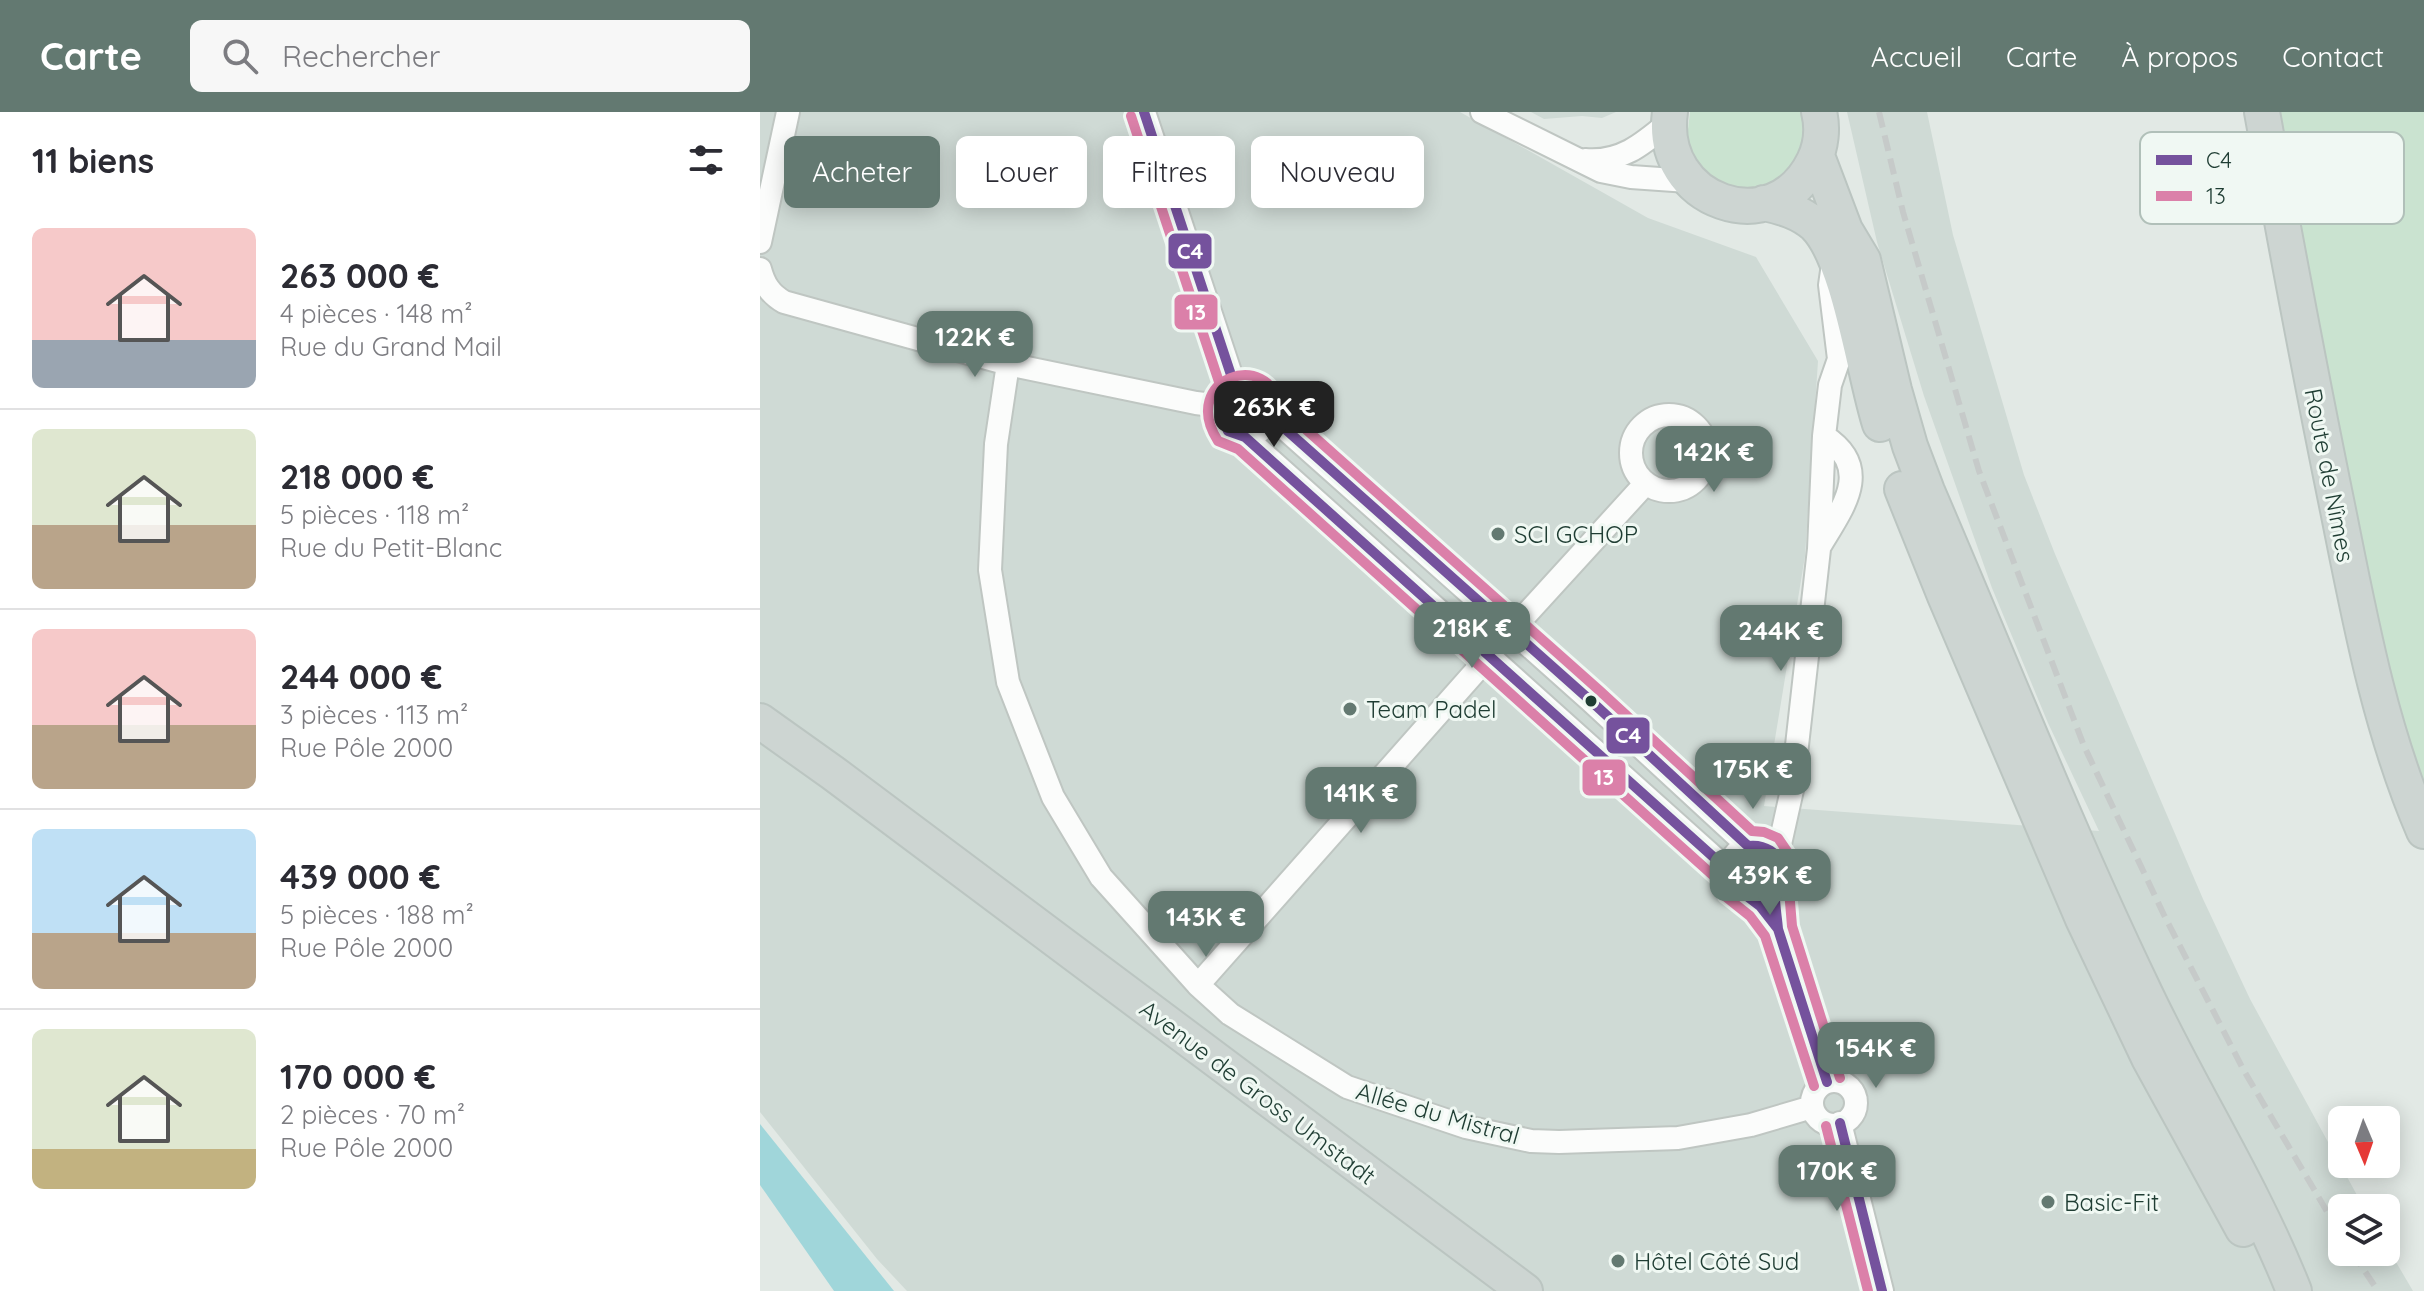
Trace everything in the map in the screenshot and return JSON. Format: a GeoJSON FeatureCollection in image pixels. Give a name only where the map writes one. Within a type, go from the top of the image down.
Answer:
{"type":"FeatureCollection","features":[{"type":"Feature","properties":{"kind":"main road"},"geometry":{"type":"LineString","coordinates":[[1669,118],[1671,151],[1688,181],[1722,203],[1750,206],[1781,197],[1808,172],[1817,156],[1821,137],[1819,112]]}},
{"type":"Feature","properties":{"kind":"main road","name":"Route de Nîmes"},"geometry":{"type":"LineString","coordinates":[[2262,112],[2266,132]]}},
{"type":"Feature","properties":{"kind":"main road"},"geometry":{"type":"LineString","coordinates":[[1817,156],[1835,206],[1863,260],[1894,390],[1927,491],[2113,926],[2193,1090],[2246,1184],[2294,1291]]}},
{"type":"Feature","properties":{"kind":"main road"},"geometry":{"type":"LineString","coordinates":[[1764,203],[1785,207],[1814,224],[1835,254],[1887,449],[1945,596],[2083,919],[2149,1058],[2242,1227],[2269,1291]]}},
{"type":"Feature","properties":{"kind":"main road","name":"Route de Nîmes"},"geometry":{"type":"LineString","coordinates":[[2282,224],[2368,661],[2402,780],[2424,831]]}},
{"type":"Feature","properties":{"kind":"main road","name":"Avenue de Gross Umstadt"},"geometry":{"type":"LineString","coordinates":[[760,721],[1525,1291]]}},
{"type":"Feature","properties":{"kind":"street"},"geometry":{"type":"LineString","coordinates":[[760,242],[788,112]]}},
{"type":"Feature","properties":{"kind":"street"},"geometry":{"type":"LineString","coordinates":[[1144,112],[1229,398],[1223,424],[1236,435],[1245,437],[1729,871],[1735,887],[1749,896],[1778,929]]}},
{"type":"Feature","properties":{"kind":"street"},"geometry":{"type":"LineString","coordinates":[[1482,112],[1601,171],[1688,181]]}},
{"type":"Feature","properties":{"kind":"street"},"geometry":{"type":"LineString","coordinates":[[1572,158],[1597,161],[1622,157],[1669,118]]}},
{"type":"Feature","properties":{"kind":"street"},"geometry":{"type":"LineString","coordinates":[[1827,1082],[1778,929],[1775,888],[1781,871],[1780,844],[1792,790],[1819,549],[1824,436],[1830,385],[1839,359],[1830,285],[1835,254]]}},
{"type":"Feature","properties":{"kind":"street"},"geometry":{"type":"LineString","coordinates":[[762,276],[776,298],[784,302],[1008,364],[1196,403],[1229,398],[1249,388],[1265,399],[1268,418],[1260,431],[1245,437]]}},
{"type":"Feature","properties":{"kind":"street","name":"Allée du Mistral"},"geometry":{"type":"LineString","coordinates":[[1008,364],[996,444],[990,570],[1008,682],[1053,797],[1101,877],[1198,985],[1230,1014],[1347,1087],[1466,1127],[1531,1141],[1678,1138],[1751,1125],[1812,1107]]}},
{"type":"Feature","properties":{"kind":"street"},"geometry":{"type":"LineString","coordinates":[[1268,418],[1283,427],[1751,845],[1767,848],[1780,862]]}},
{"type":"Feature","properties":{"kind":"street"},"geometry":{"type":"LineString","coordinates":[[1511,631],[1646,483]]}},
{"type":"Feature","properties":{"kind":"street"},"geometry":{"type":"LineString","coordinates":[[1490,655],[1485,646],[1487,635],[1496,628],[1511,631]]}},
{"type":"Feature","properties":{"kind":"street"},"geometry":{"type":"LineString","coordinates":[[1198,985],[1490,655]]}},
{"type":"Feature","properties":{"kind":"street"},"geometry":{"type":"LineString","coordinates":[[1729,871],[1734,855],[1751,845],[1787,808]]}},
{"type":"Feature","properties":{"kind":"street"},"geometry":{"type":"LineString","coordinates":[[1749,896],[1759,897],[1775,888]]}},
{"type":"Feature","properties":{"kind":"street"},"geometry":{"type":"LineString","coordinates":[[1827,1082],[1842,1083],[1853,1093],[1852,1115],[1840,1123],[1822,1121],[1812,1107],[1815,1092],[1827,1082]]}},
{"type":"Feature","properties":{"kind":"street"},"geometry":{"type":"LineString","coordinates":[[1840,1123],[1882,1291]]}},
{"type":"Feature","properties":{"kind":"shaded area"},"geometry":{"type":"Polygon","coordinates":[[[760,112],[1460,112],[1648,218],[1756,257],[1818,361],[1805,556],[1764,806],[2099,831],[2048,723],[1992,588],[1924,396],[1877,242],[1847,112],[1927,112],[1953,235],[2024,475],[2055,554],[2203,899],[2250,999],[2328,1142],[2328,1178],[2348,1178],[2356,1194],[2328,1194],[2328,1266],[2398,1266],[2413,1291],[907,1291],[877,1259],[760,1112],[760,112]]]}},
{"type":"Feature","properties":{"kind":"shaded area"},"geometry":{"type":"Polygon","coordinates":[[[1531,112],[1616,112],[1602,118],[1544,119],[1531,112]]]}},
{"type":"Feature","properties":{"kind":"green space"},"geometry":{"type":"Polygon","coordinates":[[[1690,112],[1802,112],[1805,132],[1803,148],[1785,175],[1772,184],[1740,190],[1725,186],[1699,167],[1687,138],[1690,112]]]}},
{"type":"Feature","properties":{"kind":"green space"},"geometry":{"type":"Polygon","coordinates":[[[2262,112],[2424,112],[2424,831],[2287,224],[2404,224],[2404,132],[2267,132],[2262,112]]]}},
{"type":"Feature","properties":{"kind":"water"},"geometry":{"type":"Polygon","coordinates":[[[760,1124],[894,1291],[834,1291],[760,1185],[760,1124]]]}},
{"type":"Feature","properties":{"kind":"railway"},"geometry":{"type":"LineString","coordinates":[[1879,112],[1903,212],[1979,471],[2084,746],[2164,915],[2243,1069],[2328,1213]]}},
{"type":"Feature","properties":{"kind":"railway"},"geometry":{"type":"LineString","coordinates":[[2361,1266],[2378,1291]]}},
{"type":"Feature","properties":{"kind":"transit line","name":"C4"},"geometry":{"type":"LineString","coordinates":[[1144,112],[1236,390]]}},
{"type":"Feature","properties":{"kind":"transit line","name":"13"},"geometry":{"type":"LineString","coordinates":[[1131,116],[1223,394]]}},
{"type":"Feature","properties":{"kind":"transit line","name":"13"},"geometry":{"type":"LineString","coordinates":[[1814,1086],[1765,936],[1750,916],[1725,896],[1717,879],[1238,449],[1218,441],[1209,419],[1209,401],[1217,387],[1230,378],[1246,375],[1261,379],[1273,390],[1281,409],[1600,691],[1752,831],[1778,838],[1793,860],[1795,873],[1789,890],[1792,926],[1840,1078]]}},
{"type":"Feature","properties":{"kind":"transit line","name":"C4"},"geometry":{"type":"LineString","coordinates":[[1248,389],[1262,400],[1268,418],[1283,427],[1591,701],[1748,846],[1759,846],[1775,854],[1781,870],[1775,889],[1778,929],[1760,906],[1735,887],[1729,871],[1245,437],[1228,431],[1222,415],[1223,403],[1231,394],[1248,389]]}},
{"type":"Feature","properties":{"kind":"transit line","name":"C4"},"geometry":{"type":"LineString","coordinates":[[1778,929],[1827,1082]]}},
{"type":"Feature","properties":{"kind":"transit line","name":"C4"},"geometry":{"type":"LineString","coordinates":[[1840,1123],[1882,1291]]}},
{"type":"Feature","properties":{"kind":"transit line","name":"13"},"geometry":{"type":"LineString","coordinates":[[1826,1126],[1868,1291]]}},
{"type":"Feature","properties":{"kind":"place","name":"SCI GCHOP"},"geometry":{"type":"Point","coordinates":[1498,534]}},
{"type":"Feature","properties":{"kind":"place","name":"Team Padel"},"geometry":{"type":"Point","coordinates":[1350,709]}},
{"type":"Feature","properties":{"kind":"place","name":"Basic-Fit"},"geometry":{"type":"Point","coordinates":[2048,1202]}},
{"type":"Feature","properties":{"kind":"place","name":"Hôtel Côté Sud"},"geometry":{"type":"Point","coordinates":[1618,1261]}}]}
